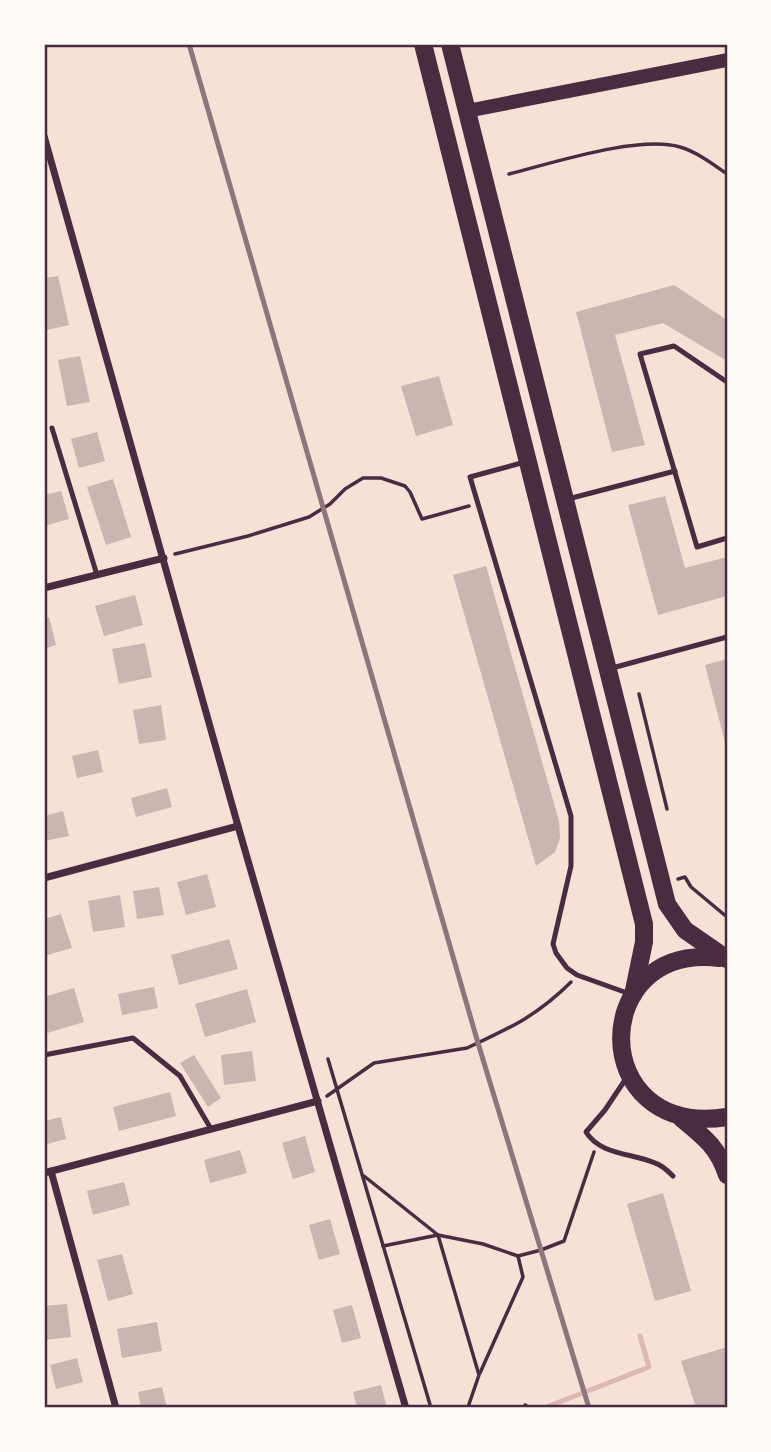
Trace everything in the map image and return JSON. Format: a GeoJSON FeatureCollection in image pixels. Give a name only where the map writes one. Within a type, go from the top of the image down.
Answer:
{"type":"FeatureCollection","features":[{"type":"Feature","properties":{"kind":"main road"},"geometry":{"type":"LineString","coordinates":[[423,44],[643,923],[644,942],[632,995],[623,1016],[622,1053],[629,1074],[642,1094],[681,1118],[709,1141],[722,1157],[727,1175]]}},
{"type":"Feature","properties":{"kind":"main road"},"geometry":{"type":"LineString","coordinates":[[450,44],[667,904],[685,930],[726,959]]}},
{"type":"Feature","properties":{"kind":"main road"},"geometry":{"type":"LineString","coordinates":[[467,111],[727,60]]}},
{"type":"Feature","properties":{"kind":"main road"},"geometry":{"type":"LineString","coordinates":[[632,995],[646,979],[663,966],[682,958],[703,956],[726,959]]}},
{"type":"Feature","properties":{"kind":"main road"},"geometry":{"type":"LineString","coordinates":[[681,1118],[704,1121],[727,1117]]}},
{"type":"Feature","properties":{"kind":"street"},"geometry":{"type":"LineString","coordinates":[[44,136],[238,826],[406,1407]]}},
{"type":"Feature","properties":{"kind":"street"},"geometry":{"type":"LineString","coordinates":[[44,588],[164,558]]}},
{"type":"Feature","properties":{"kind":"street"},"geometry":{"type":"LineString","coordinates":[[44,878],[238,826]]}},
{"type":"Feature","properties":{"kind":"street"},"geometry":{"type":"LineString","coordinates":[[116,1408],[48,1172],[318,1101]]}},
{"type":"Feature","properties":{"kind":"lane"},"geometry":{"type":"LineString","coordinates":[[727,382],[674,346],[640,354],[697,547],[727,538]]}},
{"type":"Feature","properties":{"kind":"lane"},"geometry":{"type":"LineString","coordinates":[[52,428],[97,575]]}},
{"type":"Feature","properties":{"kind":"lane"},"geometry":{"type":"LineString","coordinates":[[528,461],[470,477],[572,816],[570,866],[554,944],[556,953],[567,968],[577,975],[632,995]]}},
{"type":"Feature","properties":{"kind":"lane"},"geometry":{"type":"LineString","coordinates":[[565,500],[675,471]]}},
{"type":"Feature","properties":{"kind":"lane"},"geometry":{"type":"LineString","coordinates":[[607,669],[727,637]]}},
{"type":"Feature","properties":{"kind":"lane"},"geometry":{"type":"LineString","coordinates":[[44,1055],[133,1038],[180,1076],[211,1129]]}},
{"type":"Feature","properties":{"kind":"lane"},"geometry":{"type":"LineString","coordinates":[[629,1074],[606,1110],[586,1132],[603,1148],[657,1163],[673,1176]]}},
{"type":"Feature","properties":{"kind":"path"},"geometry":{"type":"LineString","coordinates":[[509,174],[624,147],[657,143],[682,148],[727,174]]}},
{"type":"Feature","properties":{"kind":"path"},"geometry":{"type":"LineString","coordinates":[[164,558],[187,549],[248,536],[309,517],[363,478],[381,478],[405,486],[411,492],[422,519],[478,504]]}},
{"type":"Feature","properties":{"kind":"path"},"geometry":{"type":"LineString","coordinates":[[639,694],[667,809]]}},
{"type":"Feature","properties":{"kind":"path"},"geometry":{"type":"LineString","coordinates":[[685,877],[691,887],[727,917]]}},
{"type":"Feature","properties":{"kind":"path"},"geometry":{"type":"LineString","coordinates":[[318,1101],[374,1063],[467,1048],[478,1043],[531,1017],[553,1000],[577,975]]}},
{"type":"Feature","properties":{"kind":"path"},"geometry":{"type":"LineString","coordinates":[[328,1059],[431,1408]]}},
{"type":"Feature","properties":{"kind":"path"},"geometry":{"type":"LineString","coordinates":[[383,1246],[438,1235],[483,1244],[518,1256],[565,1241],[596,1143]]}},
{"type":"Feature","properties":{"kind":"path"},"geometry":{"type":"LineString","coordinates":[[362,1175],[438,1235],[479,1376]]}},
{"type":"Feature","properties":{"kind":"path"},"geometry":{"type":"LineString","coordinates":[[461,1408],[468,1407],[523,1277],[518,1256]]}},
{"type":"Feature","properties":{"kind":"building"},"geometry":{"type":"Polygon","coordinates":[[[58,276],[69,325],[47,330],[44,316],[44,278],[58,276]]]}},
{"type":"Feature","properties":{"kind":"building"},"geometry":{"type":"Polygon","coordinates":[[[674,285],[727,320],[727,361],[663,323],[615,335],[645,445],[612,452],[576,312],[674,285]]]}},
{"type":"Feature","properties":{"kind":"building"},"geometry":{"type":"Polygon","coordinates":[[[80,356],[90,402],[67,406],[58,360],[80,356]]]}},
{"type":"Feature","properties":{"kind":"building"},"geometry":{"type":"Polygon","coordinates":[[[439,376],[453,425],[416,436],[401,386],[439,376]]]}},
{"type":"Feature","properties":{"kind":"building"},"geometry":{"type":"Polygon","coordinates":[[[97,432],[105,461],[79,468],[71,439],[97,432]]]}},
{"type":"Feature","properties":{"kind":"building"},"geometry":{"type":"Polygon","coordinates":[[[113,479],[131,537],[106,545],[87,487],[113,479]]]}},
{"type":"Feature","properties":{"kind":"building"},"geometry":{"type":"Polygon","coordinates":[[[61,491],[69,519],[44,526],[44,495],[61,491]]]}},
{"type":"Feature","properties":{"kind":"building"},"geometry":{"type":"Polygon","coordinates":[[[665,496],[685,568],[727,557],[727,596],[658,615],[628,505],[665,496]]]}},
{"type":"Feature","properties":{"kind":"building"},"geometry":{"type":"Polygon","coordinates":[[[486,566],[559,821],[560,838],[555,852],[536,866],[453,575],[486,566]]]}},
{"type":"Feature","properties":{"kind":"building"},"geometry":{"type":"Polygon","coordinates":[[[135,595],[143,625],[104,636],[95,606],[135,595]]]}},
{"type":"Feature","properties":{"kind":"building"},"geometry":{"type":"Polygon","coordinates":[[[49,617],[56,645],[44,649],[44,619],[49,617]]]}},
{"type":"Feature","properties":{"kind":"building"},"geometry":{"type":"Polygon","coordinates":[[[145,643],[152,677],[119,684],[112,649],[145,643]]]}},
{"type":"Feature","properties":{"kind":"building"},"geometry":{"type":"Polygon","coordinates":[[[727,659],[727,746],[726,746],[705,665],[727,659]]]}},
{"type":"Feature","properties":{"kind":"building"},"geometry":{"type":"Polygon","coordinates":[[[161,705],[166,740],[139,744],[133,710],[161,705]]]}},
{"type":"Feature","properties":{"kind":"building"},"geometry":{"type":"Polygon","coordinates":[[[98,750],[103,772],[77,778],[72,756],[98,750]]]}},
{"type":"Feature","properties":{"kind":"building"},"geometry":{"type":"Polygon","coordinates":[[[167,788],[172,807],[136,817],[131,798],[167,788]]]}},
{"type":"Feature","properties":{"kind":"building"},"geometry":{"type":"Polygon","coordinates":[[[63,811],[69,836],[44,841],[44,816],[63,811]]]}},
{"type":"Feature","properties":{"kind":"building"},"geometry":{"type":"Polygon","coordinates":[[[207,874],[216,907],[186,915],[177,882],[207,874]]]}},
{"type":"Feature","properties":{"kind":"building"},"geometry":{"type":"Polygon","coordinates":[[[159,887],[164,915],[137,919],[133,891],[159,887]]]}},
{"type":"Feature","properties":{"kind":"building"},"geometry":{"type":"Polygon","coordinates":[[[120,895],[125,927],[93,932],[88,901],[120,895]]]}},
{"type":"Feature","properties":{"kind":"building"},"geometry":{"type":"Polygon","coordinates":[[[61,914],[72,948],[44,956],[44,919],[61,914]]]}},
{"type":"Feature","properties":{"kind":"building"},"geometry":{"type":"Polygon","coordinates":[[[229,939],[238,969],[179,985],[171,955],[229,939]]]}},
{"type":"Feature","properties":{"kind":"building"},"geometry":{"type":"Polygon","coordinates":[[[154,987],[158,1008],[122,1015],[118,994],[154,987]]]}},
{"type":"Feature","properties":{"kind":"building"},"geometry":{"type":"Polygon","coordinates":[[[74,988],[84,1022],[44,1034],[44,997],[74,988]]]}},
{"type":"Feature","properties":{"kind":"building"},"geometry":{"type":"Polygon","coordinates":[[[247,989],[256,1022],[205,1037],[195,1004],[247,989]]]}},
{"type":"Feature","properties":{"kind":"building"},"geometry":{"type":"Polygon","coordinates":[[[252,1051],[256,1081],[224,1085],[221,1055],[252,1051]]]}},
{"type":"Feature","properties":{"kind":"building"},"geometry":{"type":"Polygon","coordinates":[[[194,1055],[221,1098],[208,1107],[180,1063],[194,1055]]]}},
{"type":"Feature","properties":{"kind":"building"},"geometry":{"type":"Polygon","coordinates":[[[170,1092],[176,1116],[119,1131],[113,1107],[170,1092]]]}},
{"type":"Feature","properties":{"kind":"building"},"geometry":{"type":"Polygon","coordinates":[[[61,1117],[66,1139],[44,1145],[44,1121],[61,1117]]]}},
{"type":"Feature","properties":{"kind":"building"},"geometry":{"type":"Polygon","coordinates":[[[305,1136],[315,1172],[293,1179],[282,1143],[305,1136]]]}},
{"type":"Feature","properties":{"kind":"building"},"geometry":{"type":"Polygon","coordinates":[[[240,1150],[247,1173],[210,1183],[204,1160],[240,1150]]]}},
{"type":"Feature","properties":{"kind":"building"},"geometry":{"type":"Polygon","coordinates":[[[124,1182],[130,1205],[93,1215],[87,1191],[124,1182]]]}},
{"type":"Feature","properties":{"kind":"building"},"geometry":{"type":"Polygon","coordinates":[[[663,1193],[691,1291],[655,1301],[627,1204],[663,1193]]]}},
{"type":"Feature","properties":{"kind":"building"},"geometry":{"type":"Polygon","coordinates":[[[330,1219],[340,1254],[319,1260],[309,1225],[330,1219]]]}},
{"type":"Feature","properties":{"kind":"building"},"geometry":{"type":"Polygon","coordinates":[[[122,1254],[133,1294],[108,1301],[97,1260],[122,1254]]]}},
{"type":"Feature","properties":{"kind":"building"},"geometry":{"type":"Polygon","coordinates":[[[67,1304],[71,1337],[44,1340],[44,1306],[67,1304]]]}},
{"type":"Feature","properties":{"kind":"building"},"geometry":{"type":"Polygon","coordinates":[[[352,1305],[361,1338],[342,1343],[333,1310],[352,1305]]]}},
{"type":"Feature","properties":{"kind":"building"},"geometry":{"type":"Polygon","coordinates":[[[157,1322],[162,1351],[122,1358],[117,1329],[157,1322]]]}},
{"type":"Feature","properties":{"kind":"building"},"geometry":{"type":"Polygon","coordinates":[[[727,1347],[727,1408],[696,1408],[681,1361],[727,1347]]]}},
{"type":"Feature","properties":{"kind":"building"},"geometry":{"type":"Polygon","coordinates":[[[77,1358],[83,1382],[56,1389],[50,1365],[77,1358]]]}},
{"type":"Feature","properties":{"kind":"building"},"geometry":{"type":"Polygon","coordinates":[[[381,1385],[387,1408],[357,1408],[353,1392],[381,1385]]]}},
{"type":"Feature","properties":{"kind":"building"},"geometry":{"type":"Polygon","coordinates":[[[162,1387],[167,1408],[141,1408],[138,1392],[162,1387]]]}},
{"type":"Feature","properties":{"kind":"waterway"},"geometry":{"type":"LineString","coordinates":[[544,1408],[649,1367],[640,1336]]}},
{"type":"Feature","properties":{"kind":"railway"},"geometry":{"type":"LineString","coordinates":[[189,44],[478,1043],[589,1408]]}}]}
